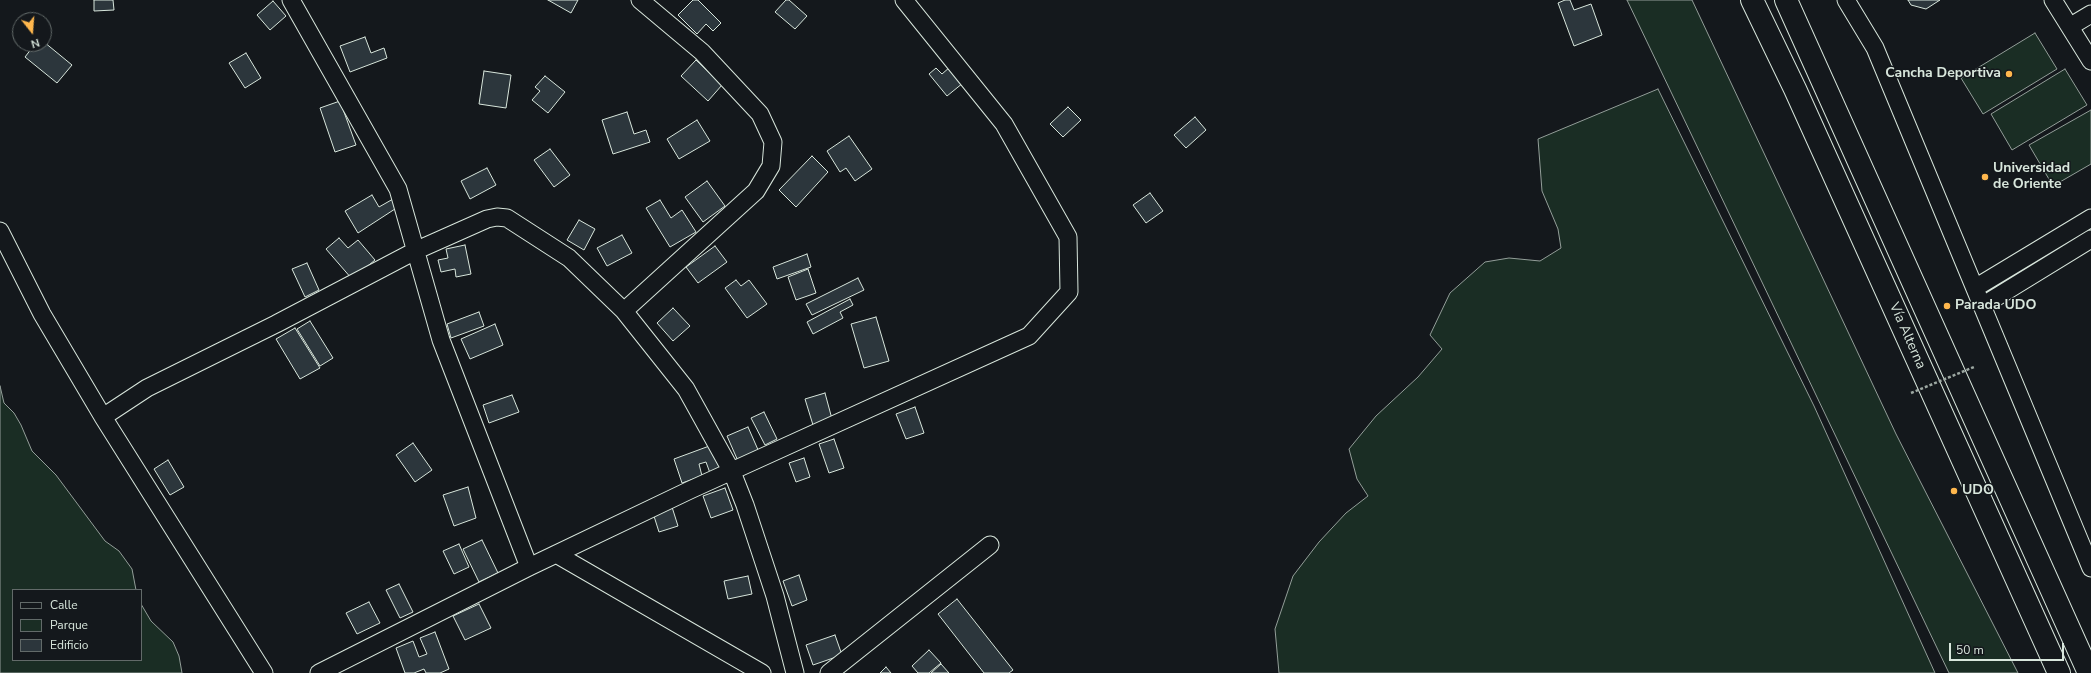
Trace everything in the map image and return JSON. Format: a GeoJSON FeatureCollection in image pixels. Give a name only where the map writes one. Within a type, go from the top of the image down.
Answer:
{"type":"FeatureCollection","features":[{"type":"Feature","properties":{"kind":"highway","name":"Vía Alterna"},"geometry":{"type":"LineString","coordinates":[[1752,0],[1798,96],[2059,673]]}},
{"type":"Feature","properties":{"kind":"highway","name":"Vía Alterna"},"geometry":{"type":"LineString","coordinates":[[1786,0],[2089,673]]}},
{"type":"Feature","properties":{"kind":"street"},"geometry":{"type":"LineString","coordinates":[[291,0],[398,190],[441,340],[529,568]]}},
{"type":"Feature","properties":{"kind":"street"},"geometry":{"type":"LineString","coordinates":[[624,311],[756,191],[771,166],[773,142],[760,114],[707,58],[640,0]]}},
{"type":"Feature","properties":{"kind":"street"},"geometry":{"type":"LineString","coordinates":[[319,673],[556,554],[1029,336],[1069,292],[1068,237],[1061,224],[1004,124],[904,0]]}},
{"type":"Feature","properties":{"kind":"street"},"geometry":{"type":"LineString","coordinates":[[1846,0],[1875,48],[2091,568]]}},
{"type":"Feature","properties":{"kind":"street"},"geometry":{"type":"LineString","coordinates":[[2053,0],[2071,26],[2091,60]]}},
{"type":"Feature","properties":{"kind":"street"},"geometry":{"type":"LineString","coordinates":[[2071,26],[2091,14]]}},
{"type":"Feature","properties":{"kind":"street"},"geometry":{"type":"LineString","coordinates":[[103,417],[147,388],[276,324],[415,251],[487,219],[497,217],[507,218],[569,258],[624,311],[686,389],[732,472],[745,505],[775,596],[795,673]]}},
{"type":"Feature","properties":{"kind":"street"},"geometry":{"type":"LineString","coordinates":[[1975,288],[2091,218]]}},
{"type":"Feature","properties":{"kind":"street"},"geometry":{"type":"LineString","coordinates":[[0,231],[42,314],[103,417],[264,673]]}},
{"type":"Feature","properties":{"kind":"street"},"geometry":{"type":"LineString","coordinates":[[1982,306],[2091,239]]}},
{"type":"Feature","properties":{"kind":"street"},"geometry":{"type":"LineString","coordinates":[[829,673],[990,545]]}},
{"type":"Feature","properties":{"kind":"street"},"geometry":{"type":"LineString","coordinates":[[556,554],[762,673]]}},
{"type":"Feature","properties":{"kind":"path"},"geometry":{"type":"LineString","coordinates":[[1911,393],[1974,367]]}},
{"type":"Feature","properties":{"kind":"green space"},"geometry":{"type":"Polygon","coordinates":[[[1627,0],[1692,0],[1896,434],[2018,673],[1949,673],[1627,0]]]}},
{"type":"Feature","properties":{"kind":"green space","name":"Cancha Deportiva"},"geometry":{"type":"Polygon","coordinates":[[[2035,33],[2057,69],[1983,114],[1961,78],[2035,33]]]}},
{"type":"Feature","properties":{"kind":"green space","name":"Cancha Deportiva"},"geometry":{"type":"Polygon","coordinates":[[[2065,69],[2087,105],[2012,150],[1991,114],[2065,69]]]}},
{"type":"Feature","properties":{"kind":"green space"},"geometry":{"type":"Polygon","coordinates":[[[1658,89],[1814,406],[1935,673],[1279,673],[1275,629],[1293,576],[1319,542],[1346,513],[1368,496],[1357,479],[1349,449],[1376,416],[1418,377],[1442,349],[1430,335],[1450,293],[1485,262],[1509,258],[1540,261],[1561,248],[1558,229],[1542,191],[1538,139],[1658,89]]]}},
{"type":"Feature","properties":{"kind":"green space"},"geometry":{"type":"Polygon","coordinates":[[[2091,110],[2091,164],[2053,186],[2029,145],[2091,110]]]}},
{"type":"Feature","properties":{"kind":"green space"},"geometry":{"type":"Polygon","coordinates":[[[0,386],[4,403],[14,413],[21,425],[32,451],[56,475],[105,541],[119,551],[132,569],[136,589],[12,589],[12,661],[142,661],[142,606],[151,621],[173,642],[179,656],[182,673],[0,673],[0,386]]]}},
{"type":"Feature","properties":{"kind":"building"},"geometry":{"type":"Polygon","coordinates":[[[94,0],[113,0],[114,10],[94,11],[94,0]]]}},
{"type":"Feature","properties":{"kind":"building"},"geometry":{"type":"Polygon","coordinates":[[[548,0],[578,0],[571,13],[548,0]]]}},
{"type":"Feature","properties":{"kind":"building"},"geometry":{"type":"Polygon","coordinates":[[[693,0],[698,0],[721,23],[713,31],[706,24],[697,34],[678,15],[693,0]]]}},
{"type":"Feature","properties":{"kind":"building"},"geometry":{"type":"Polygon","coordinates":[[[786,0],[789,0],[807,16],[795,29],[775,12],[786,0]]]}},
{"type":"Feature","properties":{"kind":"building"},"geometry":{"type":"Polygon","coordinates":[[[1565,0],[1570,0],[1574,10],[1591,4],[1602,35],[1574,46],[1558,3],[1565,0]]]}},
{"type":"Feature","properties":{"kind":"building"},"geometry":{"type":"Polygon","coordinates":[[[1908,0],[1940,0],[1926,9],[1911,5],[1908,0]]]}},
{"type":"Feature","properties":{"kind":"building"},"geometry":{"type":"Polygon","coordinates":[[[273,1],[286,16],[270,30],[257,15],[273,1]]]}},
{"type":"Feature","properties":{"kind":"building"},"geometry":{"type":"Polygon","coordinates":[[[365,37],[371,53],[384,48],[387,58],[350,72],[340,46],[365,37]]]}},
{"type":"Feature","properties":{"kind":"building"},"geometry":{"type":"Polygon","coordinates":[[[52,49],[72,65],[57,83],[25,57],[29,52],[52,52],[52,49]]]}},
{"type":"Feature","properties":{"kind":"building"},"geometry":{"type":"Polygon","coordinates":[[[246,53],[261,78],[245,88],[229,63],[246,53]]]}},
{"type":"Feature","properties":{"kind":"building"},"geometry":{"type":"Polygon","coordinates":[[[696,60],[722,85],[708,101],[681,76],[696,60]]]}},
{"type":"Feature","properties":{"kind":"building"},"geometry":{"type":"Polygon","coordinates":[[[950,67],[963,83],[947,96],[929,74],[936,68],[942,74],[950,67]]]}},
{"type":"Feature","properties":{"kind":"building"},"geometry":{"type":"Polygon","coordinates":[[[484,71],[511,75],[506,108],[479,104],[484,71]]]}},
{"type":"Feature","properties":{"kind":"building"},"geometry":{"type":"Polygon","coordinates":[[[545,76],[565,92],[548,113],[532,100],[540,91],[535,87],[545,76]]]}},
{"type":"Feature","properties":{"kind":"building"},"geometry":{"type":"Polygon","coordinates":[[[340,101],[356,145],[335,152],[320,108],[340,101]]]}},
{"type":"Feature","properties":{"kind":"building"},"geometry":{"type":"Polygon","coordinates":[[[1068,107],[1081,120],[1063,137],[1050,124],[1068,107]]]}},
{"type":"Feature","properties":{"kind":"building"},"geometry":{"type":"Polygon","coordinates":[[[627,112],[634,134],[646,130],[650,142],[613,154],[602,120],[627,112]]]}},
{"type":"Feature","properties":{"kind":"building"},"geometry":{"type":"Polygon","coordinates":[[[1195,117],[1206,130],[1186,148],[1174,135],[1195,117]]]}},
{"type":"Feature","properties":{"kind":"building"},"geometry":{"type":"Polygon","coordinates":[[[697,120],[710,141],[679,159],[667,139],[697,120]]]}},
{"type":"Feature","properties":{"kind":"building"},"geometry":{"type":"Polygon","coordinates":[[[849,136],[872,169],[855,181],[846,168],[840,172],[827,151],[849,136]]]}},
{"type":"Feature","properties":{"kind":"building"},"geometry":{"type":"Polygon","coordinates":[[[550,149],[570,175],[554,187],[534,160],[550,149]]]}},
{"type":"Feature","properties":{"kind":"building"},"geometry":{"type":"Polygon","coordinates":[[[812,156],[828,172],[796,207],[779,190],[812,156]]]}},
{"type":"Feature","properties":{"kind":"building"},"geometry":{"type":"Polygon","coordinates":[[[487,168],[496,185],[470,199],[461,181],[487,168]]]}},
{"type":"Feature","properties":{"kind":"building"},"geometry":{"type":"Polygon","coordinates":[[[707,181],[725,206],[703,222],[685,197],[707,181]]]}},
{"type":"Feature","properties":{"kind":"building"},"geometry":{"type":"Polygon","coordinates":[[[1150,193],[1163,211],[1146,223],[1133,205],[1150,193]]]}},
{"type":"Feature","properties":{"kind":"building"},"geometry":{"type":"Polygon","coordinates":[[[372,195],[379,207],[393,199],[398,207],[358,233],[345,211],[372,195]]]}},
{"type":"Feature","properties":{"kind":"building"},"geometry":{"type":"Polygon","coordinates":[[[660,200],[671,218],[682,210],[696,232],[670,247],[646,208],[660,200]]]}},
{"type":"Feature","properties":{"kind":"building"},"geometry":{"type":"Polygon","coordinates":[[[579,220],[595,229],[584,250],[567,240],[579,220]]]}},
{"type":"Feature","properties":{"kind":"building"},"geometry":{"type":"Polygon","coordinates":[[[622,235],[632,253],[607,266],[597,248],[622,235]]]}},
{"type":"Feature","properties":{"kind":"building"},"geometry":{"type":"Polygon","coordinates":[[[339,238],[348,248],[358,240],[375,260],[352,279],[326,249],[339,238]]]}},
{"type":"Feature","properties":{"kind":"building"},"geometry":{"type":"Polygon","coordinates":[[[465,245],[471,274],[456,277],[455,269],[441,272],[438,260],[448,258],[446,249],[465,245]]]}},
{"type":"Feature","properties":{"kind":"building"},"geometry":{"type":"Polygon","coordinates":[[[715,246],[727,262],[698,283],[686,267],[715,246]]]}},
{"type":"Feature","properties":{"kind":"building"},"geometry":{"type":"Polygon","coordinates":[[[807,254],[811,267],[777,279],[773,267],[807,254]]]}},
{"type":"Feature","properties":{"kind":"building"},"geometry":{"type":"Polygon","coordinates":[[[307,263],[319,290],[305,297],[292,269],[307,263]]]}},
{"type":"Feature","properties":{"kind":"building"},"geometry":{"type":"Polygon","coordinates":[[[808,269],[816,293],[796,300],[788,277],[808,269]]]}},
{"type":"Feature","properties":{"kind":"building"},"geometry":{"type":"Polygon","coordinates":[[[858,278],[864,290],[812,315],[806,304],[858,278]]]}},
{"type":"Feature","properties":{"kind":"building"},"geometry":{"type":"Polygon","coordinates":[[[736,280],[741,286],[749,280],[767,304],[747,318],[725,288],[736,280]]]}},
{"type":"Feature","properties":{"kind":"building"},"geometry":{"type":"Polygon","coordinates":[[[850,299],[853,305],[840,312],[843,318],[813,334],[807,322],[850,299]]]}},
{"type":"Feature","properties":{"kind":"building"},"geometry":{"type":"Polygon","coordinates":[[[673,308],[690,326],[673,341],[657,323],[673,308]]]}},
{"type":"Feature","properties":{"kind":"building"},"geometry":{"type":"Polygon","coordinates":[[[479,312],[484,326],[451,338],[447,324],[479,312]]]}},
{"type":"Feature","properties":{"kind":"building"},"geometry":{"type":"Polygon","coordinates":[[[876,317],[889,361],[864,368],[851,324],[876,317]]]}},
{"type":"Feature","properties":{"kind":"building"},"geometry":{"type":"Polygon","coordinates":[[[310,321],[333,358],[320,366],[297,329],[310,321]]]}},
{"type":"Feature","properties":{"kind":"building"},"geometry":{"type":"Polygon","coordinates":[[[495,324],[503,345],[470,359],[461,339],[495,324]]]}},
{"type":"Feature","properties":{"kind":"building"},"geometry":{"type":"Polygon","coordinates":[[[295,328],[320,368],[300,379],[276,339],[295,328]]]}},
{"type":"Feature","properties":{"kind":"building"},"geometry":{"type":"Polygon","coordinates":[[[825,393],[832,419],[813,425],[805,399],[825,393]]]}},
{"type":"Feature","properties":{"kind":"building"},"geometry":{"type":"Polygon","coordinates":[[[512,395],[519,412],[489,423],[483,405],[512,395]]]}},
{"type":"Feature","properties":{"kind":"building"},"geometry":{"type":"Polygon","coordinates":[[[915,407],[924,433],[906,439],[896,414],[915,407]]]}},
{"type":"Feature","properties":{"kind":"building"},"geometry":{"type":"Polygon","coordinates":[[[764,412],[777,439],[765,445],[751,418],[764,412]]]}},
{"type":"Feature","properties":{"kind":"building"},"geometry":{"type":"Polygon","coordinates":[[[748,427],[759,452],[738,461],[727,436],[748,427]]]}},
{"type":"Feature","properties":{"kind":"building"},"geometry":{"type":"Polygon","coordinates":[[[834,439],[844,468],[829,473],[819,444],[834,439]]]}},
{"type":"Feature","properties":{"kind":"building"},"geometry":{"type":"Polygon","coordinates":[[[413,443],[432,470],[415,482],[396,455],[413,443]]]}},
{"type":"Feature","properties":{"kind":"building"},"geometry":{"type":"Polygon","coordinates":[[[712,445],[720,469],[710,473],[706,462],[699,464],[702,476],[682,483],[674,459],[712,445]]]}},
{"type":"Feature","properties":{"kind":"building"},"geometry":{"type":"Polygon","coordinates":[[[804,458],[810,477],[796,482],[789,463],[804,458]]]}},
{"type":"Feature","properties":{"kind":"building"},"geometry":{"type":"Polygon","coordinates":[[[168,460],[184,487],[170,495],[154,469],[168,460]]]}},
{"type":"Feature","properties":{"kind":"building"},"geometry":{"type":"Polygon","coordinates":[[[468,487],[476,518],[454,526],[443,495],[468,487]]]}},
{"type":"Feature","properties":{"kind":"building"},"geometry":{"type":"Polygon","coordinates":[[[725,488],[733,510],[711,518],[703,496],[725,488]]]}},
{"type":"Feature","properties":{"kind":"building"},"geometry":{"type":"Polygon","coordinates":[[[672,507],[678,526],[659,532],[653,513],[672,507]]]}},
{"type":"Feature","properties":{"kind":"building"},"geometry":{"type":"Polygon","coordinates":[[[482,540],[498,573],[479,582],[463,549],[482,540]]]}},
{"type":"Feature","properties":{"kind":"building"},"geometry":{"type":"Polygon","coordinates":[[[459,544],[469,567],[454,574],[443,551],[459,544]]]}},
{"type":"Feature","properties":{"kind":"building"},"geometry":{"type":"Polygon","coordinates":[[[799,575],[807,600],[792,606],[783,581],[799,575]]]}},
{"type":"Feature","properties":{"kind":"building"},"geometry":{"type":"Polygon","coordinates":[[[748,576],[752,594],[728,599],[724,581],[748,576]]]}},
{"type":"Feature","properties":{"kind":"building"},"geometry":{"type":"Polygon","coordinates":[[[399,584],[413,612],[400,618],[386,590],[399,584]]]}},
{"type":"Feature","properties":{"kind":"building"},"geometry":{"type":"Polygon","coordinates":[[[957,599],[1013,670],[1009,673],[984,673],[938,614],[957,599]]]}},
{"type":"Feature","properties":{"kind":"building"},"geometry":{"type":"Polygon","coordinates":[[[369,602],[380,623],[357,634],[346,613],[369,602]]]}},
{"type":"Feature","properties":{"kind":"building"},"geometry":{"type":"Polygon","coordinates":[[[479,604],[491,628],[465,640],[453,616],[479,604]]]}},
{"type":"Feature","properties":{"kind":"building"},"geometry":{"type":"Polygon","coordinates":[[[435,632],[449,669],[440,673],[426,673],[424,669],[414,673],[405,673],[396,648],[413,641],[419,657],[427,654],[420,638],[435,632]]]}},
{"type":"Feature","properties":{"kind":"building"},"geometry":{"type":"Polygon","coordinates":[[[835,635],[842,655],[813,665],[806,645],[835,635]]]}},
{"type":"Feature","properties":{"kind":"building"},"geometry":{"type":"Polygon","coordinates":[[[929,650],[941,663],[929,673],[918,673],[912,666],[929,650]]]}},
{"type":"Feature","properties":{"kind":"building"},"geometry":{"type":"Polygon","coordinates":[[[941,664],[949,673],[931,673],[941,664]]]}},
{"type":"Feature","properties":{"kind":"building"},"geometry":{"type":"Polygon","coordinates":[[[886,667],[891,673],[880,673],[886,667]]]}},
{"type":"Feature","properties":{"kind":"place","name":"Cancha Deportiva"},"geometry":{"type":"Point","coordinates":[2009,74]}},
{"type":"Feature","properties":{"kind":"place","name":"Universidad de Oriente"},"geometry":{"type":"Point","coordinates":[1985,177]}},
{"type":"Feature","properties":{"kind":"place","name":"Parada UDO"},"geometry":{"type":"Point","coordinates":[1947,306]}},
{"type":"Feature","properties":{"kind":"place","name":"UDO"},"geometry":{"type":"Point","coordinates":[1954,491]}}]}
